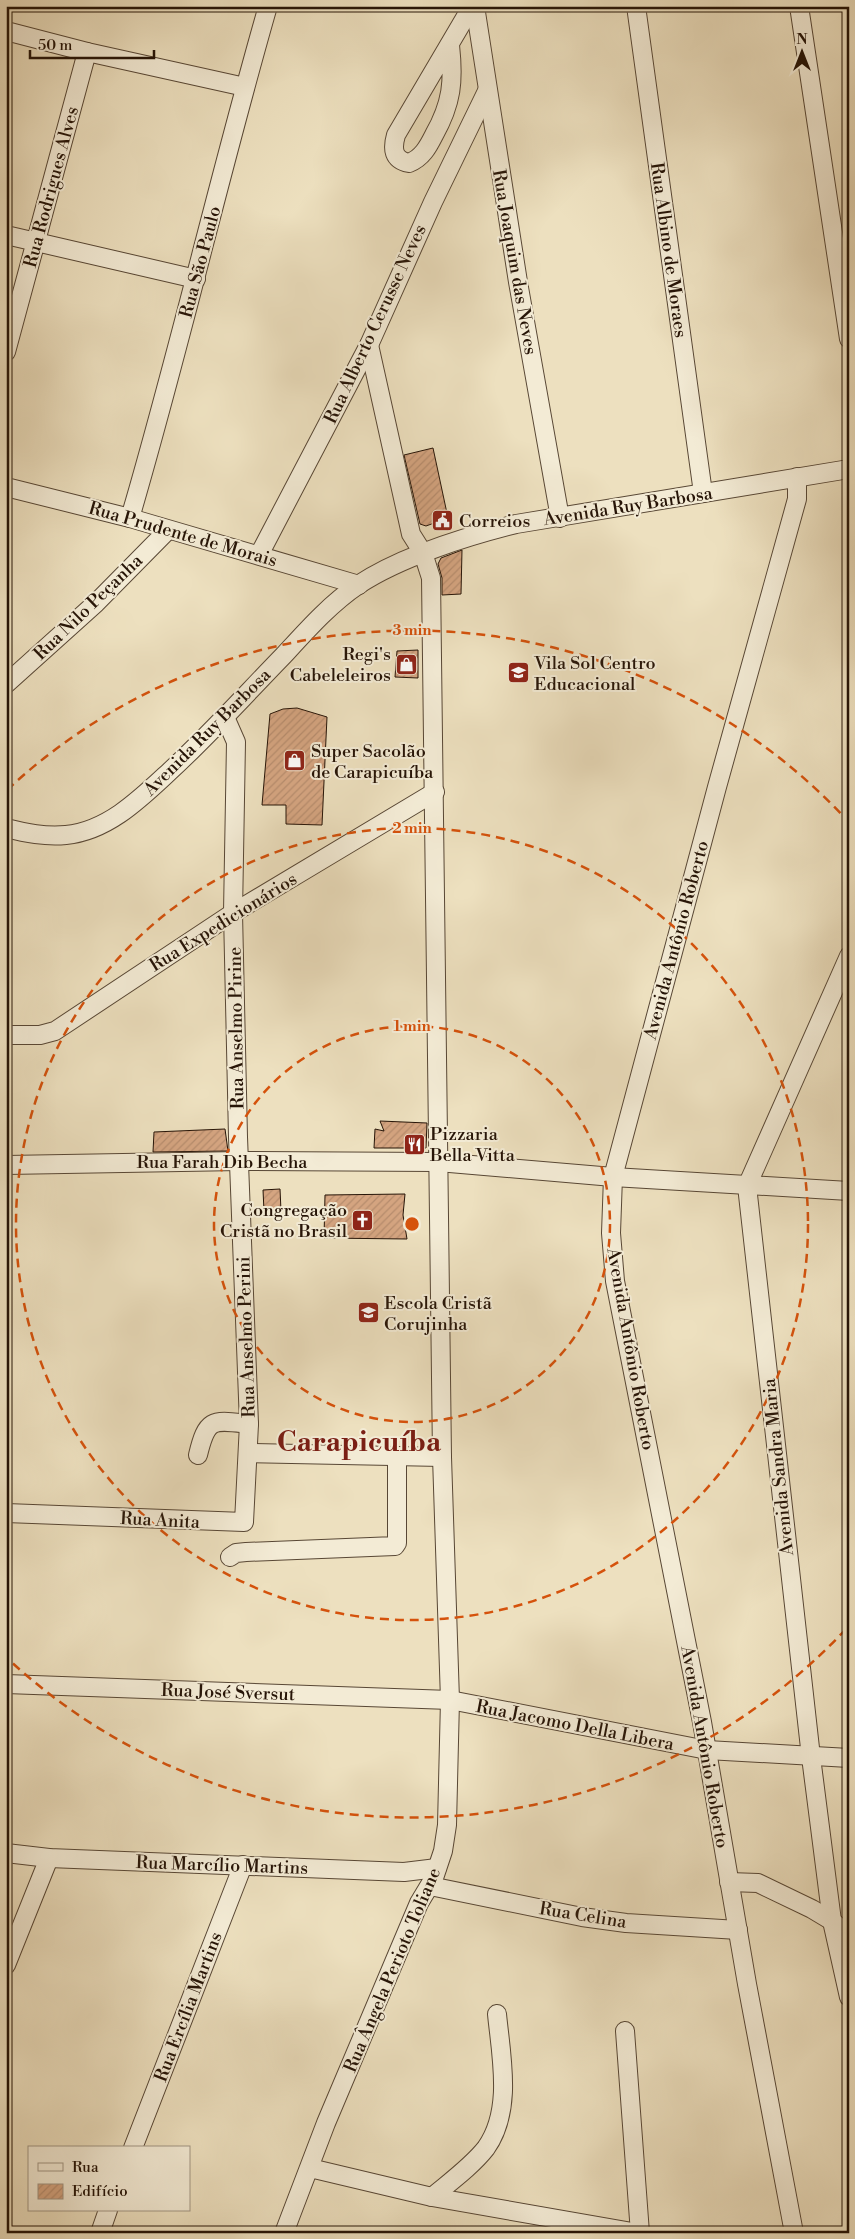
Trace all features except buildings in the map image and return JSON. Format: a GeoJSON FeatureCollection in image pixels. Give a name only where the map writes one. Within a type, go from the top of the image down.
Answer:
{"type":"FeatureCollection","features":[{"type":"Feature","properties":{"kind":"street","name":"Rua São Paulo"},"geometry":{"type":"LineString","coordinates":[[130,518],[268,6]]}},
{"type":"Feature","properties":{"kind":"street"},"geometry":{"type":"LineString","coordinates":[[450,45],[451,94],[444,117],[421,155],[409,163],[403,162],[395,155],[393,150],[396,135],[426,81],[474,6]]}},
{"type":"Feature","properties":{"kind":"street","name":"Rua Joaquim das Neves"},"geometry":{"type":"LineString","coordinates":[[474,6],[486,91],[560,518]]}},
{"type":"Feature","properties":{"kind":"street","name":"Rua Albino de Moraes"},"geometry":{"type":"LineString","coordinates":[[636,6],[703,494]]}},
{"type":"Feature","properties":{"kind":"street"},"geometry":{"type":"LineString","coordinates":[[799,6],[849,339]]}},
{"type":"Feature","properties":{"kind":"street"},"geometry":{"type":"LineString","coordinates":[[6,31],[87,52],[245,87]]}},
{"type":"Feature","properties":{"kind":"street","name":"Rua Rodrigues Alves"},"geometry":{"type":"LineString","coordinates":[[6,352],[87,52]]}},
{"type":"Feature","properties":{"kind":"street","name":"Rua Alberto Cerusse Neves"},"geometry":{"type":"LineString","coordinates":[[259,555],[369,345],[433,202],[486,91]]}},
{"type":"Feature","properties":{"kind":"street"},"geometry":{"type":"LineString","coordinates":[[6,235],[196,278]]}},
{"type":"Feature","properties":{"kind":"street","name":"Rua Ângela Perioto Toliane"},"geometry":{"type":"LineString","coordinates":[[284,2233],[326,2123],[419,1903],[430,1886],[437,1868],[447,1826],[450,1700],[442,1457],[441,1231],[438,1162],[431,578],[423,553],[411,534],[369,345]]}},
{"type":"Feature","properties":{"kind":"street","name":"Avenida Ruy Barbosa"},"geometry":{"type":"LineString","coordinates":[[6,828],[32,834],[67,835],[91,828],[120,814],[144,797],[193,751],[331,608],[359,585],[423,553],[516,524],[849,469]]}},
{"type":"Feature","properties":{"kind":"street","name":"Avenida Antônio Roberto"},"geometry":{"type":"LineString","coordinates":[[794,2233],[729,1882],[708,1750],[615,1281],[611,1233],[614,1177],[714,796],[797,500],[797,477]]}},
{"type":"Feature","properties":{"kind":"street","name":"Rua Prudente de Morais"},"geometry":{"type":"LineString","coordinates":[[6,487],[130,518],[359,585]]}},
{"type":"Feature","properties":{"kind":"street","name":"Rua Nilo Peçanha"},"geometry":{"type":"LineString","coordinates":[[6,684],[96,603],[168,530]]}},
{"type":"Feature","properties":{"kind":"street","name":"Rua Anselmo Pirine"},"geometry":{"type":"LineString","coordinates":[[225,717],[236,742],[233,913],[240,1161]]}},
{"type":"Feature","properties":{"kind":"street","name":"Rua Expedicionários"},"geometry":{"type":"LineString","coordinates":[[6,1035],[40,1035],[55,1031],[233,913],[435,792]]}},
{"type":"Feature","properties":{"kind":"street"},"geometry":{"type":"LineString","coordinates":[[747,1186],[849,956]]}},
{"type":"Feature","properties":{"kind":"street","name":"Rua Farah Dib Becha"},"geometry":{"type":"LineString","coordinates":[[6,1165],[240,1161],[438,1162],[614,1177],[849,1191]]}},
{"type":"Feature","properties":{"kind":"street","name":"Rua Anselmo Perini"},"geometry":{"type":"LineString","coordinates":[[240,1161],[249,1424],[248,1453]]}},
{"type":"Feature","properties":{"kind":"street","name":"Avenida Sandra Maria"},"geometry":{"type":"LineString","coordinates":[[747,1186],[811,1757],[832,1921],[849,1997]]}},
{"type":"Feature","properties":{"kind":"street"},"geometry":{"type":"LineString","coordinates":[[198,1455],[203,1433],[209,1426],[216,1422],[226,1421],[249,1424]]}},
{"type":"Feature","properties":{"kind":"street"},"geometry":{"type":"LineString","coordinates":[[248,1453],[442,1457]]}},
{"type":"Feature","properties":{"kind":"street","name":"Rua Anita"},"geometry":{"type":"LineString","coordinates":[[6,1513],[244,1522],[248,1453]]}},
{"type":"Feature","properties":{"kind":"street"},"geometry":{"type":"LineString","coordinates":[[230,1557],[236,1553],[246,1552],[395,1546],[397,1543],[397,1456]]}},
{"type":"Feature","properties":{"kind":"street","name":"Rua José Sversut"},"geometry":{"type":"LineString","coordinates":[[6,1684],[450,1700]]}},
{"type":"Feature","properties":{"kind":"street","name":"Rua Jacomo Della Libera"},"geometry":{"type":"LineString","coordinates":[[450,1700],[708,1750],[849,1758]]}},
{"type":"Feature","properties":{"kind":"street","name":"Rua Marcílio Martins"},"geometry":{"type":"LineString","coordinates":[[6,1853],[49,1858],[404,1872],[437,1868]]}},
{"type":"Feature","properties":{"kind":"street"},"geometry":{"type":"LineString","coordinates":[[6,1965],[49,1858]]}},
{"type":"Feature","properties":{"kind":"street","name":"Rua Ercília Martins"},"geometry":{"type":"LineString","coordinates":[[134,2146],[243,1865]]}},
{"type":"Feature","properties":{"kind":"street"},"geometry":{"type":"LineString","coordinates":[[729,1882],[758,1883],[832,1921],[849,1936]]}},
{"type":"Feature","properties":{"kind":"street","name":"Rua Celina"},"geometry":{"type":"LineString","coordinates":[[430,1886],[591,1918],[626,1923],[738,1930]]}},
{"type":"Feature","properties":{"kind":"street"},"geometry":{"type":"LineString","coordinates":[[432,2197],[485,2149],[494,2134],[500,2114],[502,2088],[497,2014]]}},
{"type":"Feature","properties":{"kind":"street"},"geometry":{"type":"LineString","coordinates":[[310,2168],[432,2197],[639,2233],[625,2030]]}},
{"type":"Feature","properties":{"kind":"street"},"geometry":{"type":"LineString","coordinates":[[100,2233],[107,2212]]}},
{"type":"Feature","properties":{"kind":"place","name":"Correios"},"geometry":{"type":"Point","coordinates":[443,521]}},
{"type":"Feature","properties":{"kind":"place","name":"Regi's Cabeleleiros"},"geometry":{"type":"Point","coordinates":[407,664]}},
{"type":"Feature","properties":{"kind":"place","name":"Vila Sol Centro Educacional"},"geometry":{"type":"Point","coordinates":[518,673]}},
{"type":"Feature","properties":{"kind":"place","name":"Super Sacolão de Carapicuíba"},"geometry":{"type":"Point","coordinates":[295,761]}},
{"type":"Feature","properties":{"kind":"place","name":"Pizzaria Bella Vitta"},"geometry":{"type":"Point","coordinates":[414,1144]}},
{"type":"Feature","properties":{"kind":"place","name":"Congregação Cristã no Brasil"},"geometry":{"type":"Point","coordinates":[363,1220]}},
{"type":"Feature","properties":{"kind":"place","name":"Escola Cristã Corujinha"},"geometry":{"type":"Point","coordinates":[368,1313]}},
{"type":"Feature","properties":{"kind":"district","name":"Carapicuíba"},"geometry":{"type":"Point","coordinates":[359,1441]}}]}
